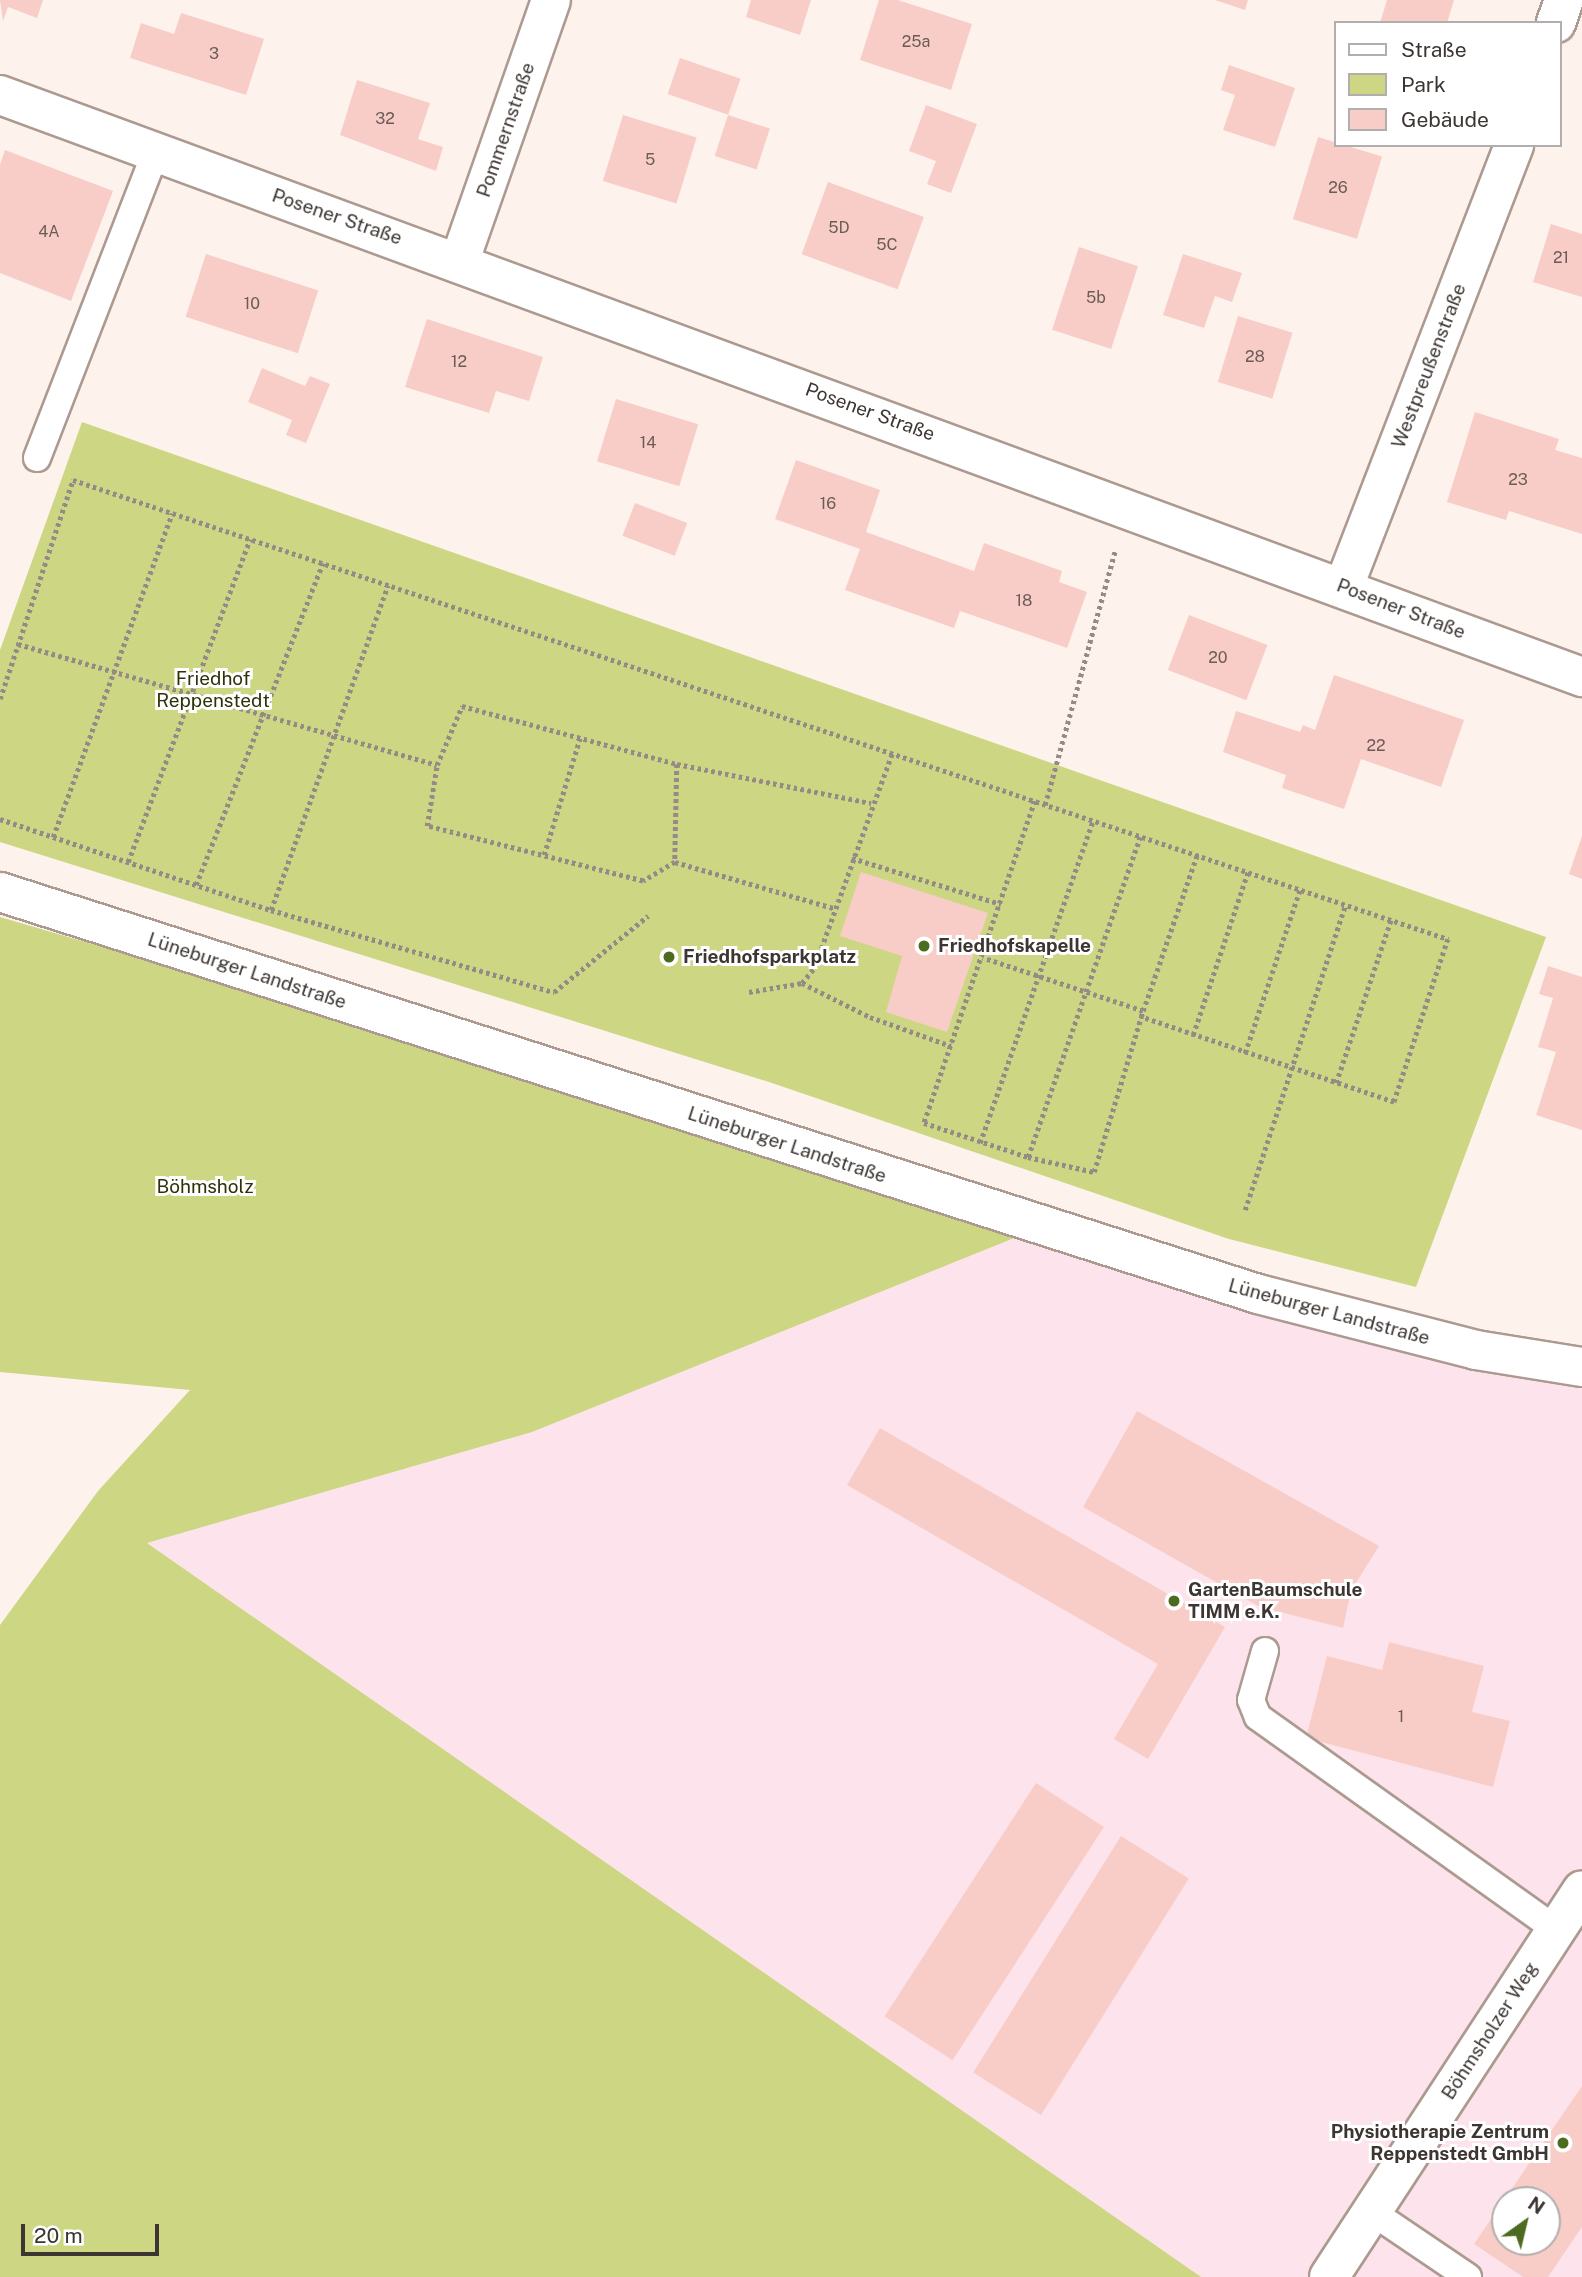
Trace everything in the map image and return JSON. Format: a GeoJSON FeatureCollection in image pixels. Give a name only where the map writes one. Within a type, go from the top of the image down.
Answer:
{"type":"FeatureCollection","features":[{"type":"Feature","properties":{"kind":"street","name":"Pommernstraße"},"geometry":{"type":"LineString","coordinates":[[460,260],[551,0]]}},
{"type":"Feature","properties":{"kind":"street"},"geometry":{"type":"LineString","coordinates":[[1557,21],[1564,0]]}},
{"type":"Feature","properties":{"kind":"street","name":"Posener Straße"},"geometry":{"type":"LineString","coordinates":[[0,95],[155,153],[460,260],[1344,586],[1582,677]]}},
{"type":"Feature","properties":{"kind":"street","name":"Westpreußenstraße"},"geometry":{"type":"LineString","coordinates":[[1344,586],[1513,147]]}},
{"type":"Feature","properties":{"kind":"street","name":"Lüneburger Landstraße"},"geometry":{"type":"LineString","coordinates":[[0,892],[1258,1294],[1476,1350],[1582,1367]]}},
{"type":"Feature","properties":{"kind":"street","name":"Böhmsholzer Weg"},"geometry":{"type":"LineString","coordinates":[[1329,2277],[1371,2212],[1569,1938],[1582,1891]]}},
{"type":"Feature","properties":{"kind":"lane"},"geometry":{"type":"LineString","coordinates":[[37,458],[155,153]]}},
{"type":"Feature","properties":{"kind":"lane"},"geometry":{"type":"LineString","coordinates":[[1265,1651],[1251,1700],[1258,1717],[1569,1938]]}},
{"type":"Feature","properties":{"kind":"lane"},"geometry":{"type":"LineString","coordinates":[[1371,2212],[1468,2277]]}},
{"type":"Feature","properties":{"kind":"path"},"geometry":{"type":"LineString","coordinates":[[0,699],[73,480],[1448,939],[1394,1102],[1141,1017]]}},
{"type":"Feature","properties":{"kind":"path"},"geometry":{"type":"LineString","coordinates":[[1045,805],[1126,506]]}},
{"type":"Feature","properties":{"kind":"path"},"geometry":{"type":"LineString","coordinates":[[53,837],[172,513]]}},
{"type":"Feature","properties":{"kind":"path"},"geometry":{"type":"LineString","coordinates":[[128,862],[250,539]]}},
{"type":"Feature","properties":{"kind":"path"},"geometry":{"type":"LineString","coordinates":[[196,885],[323,563]]}},
{"type":"Feature","properties":{"kind":"path"},"geometry":{"type":"LineString","coordinates":[[271,910],[388,585]]}},
{"type":"Feature","properties":{"kind":"path"},"geometry":{"type":"LineString","coordinates":[[18,644],[438,765]]}},
{"type":"Feature","properties":{"kind":"path"},"geometry":{"type":"LineString","coordinates":[[833,908],[675,862],[643,881],[428,826],[438,765],[462,706],[677,764],[871,803]]}},
{"type":"Feature","properties":{"kind":"path"},"geometry":{"type":"LineString","coordinates":[[544,855],[580,737]]}},
{"type":"Feature","properties":{"kind":"path"},"geometry":{"type":"LineString","coordinates":[[803,983],[814,968],[871,803],[892,754]]}},
{"type":"Feature","properties":{"kind":"path"},"geometry":{"type":"LineString","coordinates":[[675,862],[677,764]]}},
{"type":"Feature","properties":{"kind":"path"},"geometry":{"type":"LineString","coordinates":[[1035,802],[984,958],[924,1123],[980,1143],[1094,1172],[1141,1017],[1197,855]]}},
{"type":"Feature","properties":{"kind":"path"},"geometry":{"type":"LineString","coordinates":[[0,819],[271,910],[554,992],[648,916]]}},
{"type":"Feature","properties":{"kind":"path"},"geometry":{"type":"LineString","coordinates":[[980,1143],[1093,821]]}},
{"type":"Feature","properties":{"kind":"path"},"geometry":{"type":"LineString","coordinates":[[1028,1157],[1140,837]]}},
{"type":"Feature","properties":{"kind":"path"},"geometry":{"type":"LineString","coordinates":[[852,858],[1001,904]]}},
{"type":"Feature","properties":{"kind":"path"},"geometry":{"type":"LineString","coordinates":[[1193,1035],[1248,873]]}},
{"type":"Feature","properties":{"kind":"path"},"geometry":{"type":"LineString","coordinates":[[1245,1052],[1300,890]]}},
{"type":"Feature","properties":{"kind":"path"},"geometry":{"type":"LineString","coordinates":[[1245,1210],[1345,905]]}},
{"type":"Feature","properties":{"kind":"path"},"geometry":{"type":"LineString","coordinates":[[1336,1083],[1391,920]]}},
{"type":"Feature","properties":{"kind":"path"},"geometry":{"type":"LineString","coordinates":[[984,958],[1143,1011]]}},
{"type":"Feature","properties":{"kind":"path"},"geometry":{"type":"LineString","coordinates":[[749,992],[803,983],[870,1017],[951,1046]]}},
{"type":"Feature","properties":{"kind":"shaded area"},"geometry":{"type":"Polygon","coordinates":[[[1022,1235],[1582,1384],[1582,2277],[1198,2277],[147,1543],[532,1432],[1022,1235]]]}},
{"type":"Feature","properties":{"kind":"green space","name":"Friedhof Reppenstedt"},"geometry":{"type":"Polygon","coordinates":[[[82,422],[1546,937],[1416,1287],[1229,1239],[769,1082],[0,842],[0,650],[82,422]]]}},
{"type":"Feature","properties":{"kind":"green space","name":"Böhmsholz"},"geometry":{"type":"Polygon","coordinates":[[[0,917],[475,1056],[1022,1235],[532,1432],[147,1543],[1201,2277],[0,2277],[0,1625],[98,1491],[190,1390],[0,1372],[0,917]]]}},
{"type":"Feature","properties":{"kind":"building"},"geometry":{"type":"Polygon","coordinates":[[[0,0],[43,0],[37,18],[8,7],[3,21],[0,0]]]}},
{"type":"Feature","properties":{"kind":"building"},"geometry":{"type":"Polygon","coordinates":[[[751,0],[811,0],[800,35],[746,17],[751,0]]]}},
{"type":"Feature","properties":{"kind":"building"},"geometry":{"type":"Polygon","coordinates":[[[879,0],[898,0],[972,24],[951,90],[860,60],[879,0]]]}},
{"type":"Feature","properties":{"kind":"building"},"geometry":{"type":"Polygon","coordinates":[[[1215,0],[1248,0],[1245,10],[1215,0]]]}},
{"type":"Feature","properties":{"kind":"building"},"geometry":{"type":"Polygon","coordinates":[[[1387,0],[1454,0],[1448,21],[1381,21],[1387,0]]]}},
{"type":"Feature","properties":{"kind":"building"},"geometry":{"type":"Polygon","coordinates":[[[181,13],[264,39],[246,95],[130,58],[141,23],[174,34],[181,13]]]}},
{"type":"Feature","properties":{"kind":"building"},"geometry":{"type":"Polygon","coordinates":[[[680,58],[741,79],[728,115],[668,94],[680,58]]]}},
{"type":"Feature","properties":{"kind":"building"},"geometry":{"type":"Polygon","coordinates":[[[1229,65],[1295,88],[1275,147],[1223,130],[1235,95],[1221,90],[1229,65]]]}},
{"type":"Feature","properties":{"kind":"building"},"geometry":{"type":"Polygon","coordinates":[[[357,80],[430,103],[418,139],[443,147],[436,171],[340,135],[357,80]]]}},
{"type":"Feature","properties":{"kind":"building"},"geometry":{"type":"Polygon","coordinates":[[[926,105],[977,124],[951,193],[927,184],[936,161],[909,151],[926,105]]]}},
{"type":"Feature","properties":{"kind":"building"},"geometry":{"type":"Polygon","coordinates":[[[623,115],[697,138],[676,203],[603,181],[623,115]]]}},
{"type":"Feature","properties":{"kind":"building"},"geometry":{"type":"Polygon","coordinates":[[[728,115],[770,129],[757,169],[715,156],[728,115]]]}},
{"type":"Feature","properties":{"kind":"building"},"geometry":{"type":"Polygon","coordinates":[[[1318,137],[1334,142],[1334,147],[1351,147],[1382,157],[1357,239],[1293,219],[1318,137]]]}},
{"type":"Feature","properties":{"kind":"building"},"geometry":{"type":"Polygon","coordinates":[[[5,150],[113,191],[71,301],[0,273],[0,165],[5,150]]]}},
{"type":"Feature","properties":{"kind":"building"},"geometry":{"type":"Polygon","coordinates":[[[828,182],[924,217],[898,289],[802,254],[828,182]]]}},
{"type":"Feature","properties":{"kind":"building"},"geometry":{"type":"Polygon","coordinates":[[[1551,224],[1582,234],[1582,297],[1533,282],[1551,224]]]}},
{"type":"Feature","properties":{"kind":"building"},"geometry":{"type":"Polygon","coordinates":[[[1079,247],[1138,266],[1111,349],[1052,330],[1079,247]]]}},
{"type":"Feature","properties":{"kind":"building"},"geometry":{"type":"Polygon","coordinates":[[[206,254],[318,290],[298,353],[186,317],[206,254]]]}},
{"type":"Feature","properties":{"kind":"building"},"geometry":{"type":"Polygon","coordinates":[[[1183,254],[1242,273],[1232,302],[1215,296],[1204,328],[1163,315],[1183,254]]]}},
{"type":"Feature","properties":{"kind":"building"},"geometry":{"type":"Polygon","coordinates":[[[1238,316],[1293,333],[1272,399],[1218,382],[1238,316]]]}},
{"type":"Feature","properties":{"kind":"building"},"geometry":{"type":"Polygon","coordinates":[[[427,319],[543,357],[529,401],[496,391],[489,413],[405,387],[427,319]]]}},
{"type":"Feature","properties":{"kind":"building"},"geometry":{"type":"Polygon","coordinates":[[[262,368],[305,386],[310,376],[330,384],[306,443],[286,435],[292,420],[248,402],[262,368]]]}},
{"type":"Feature","properties":{"kind":"building"},"geometry":{"type":"Polygon","coordinates":[[[616,399],[698,424],[679,486],[597,461],[616,399]]]}},
{"type":"Feature","properties":{"kind":"building"},"geometry":{"type":"Polygon","coordinates":[[[1475,412],[1559,439],[1555,450],[1582,458],[1582,534],[1509,511],[1506,520],[1447,502],[1475,412]]]}},
{"type":"Feature","properties":{"kind":"building"},"geometry":{"type":"Polygon","coordinates":[[[796,460],[880,490],[866,532],[974,571],[984,543],[1062,571],[1059,582],[1087,592],[1067,648],[960,611],[954,628],[845,590],[860,549],[775,519],[796,460]]]}},
{"type":"Feature","properties":{"kind":"building"},"geometry":{"type":"Polygon","coordinates":[[[635,503],[687,523],[675,556],[622,536],[635,503]]]}},
{"type":"Feature","properties":{"kind":"building"},"geometry":{"type":"Polygon","coordinates":[[[1189,615],[1267,645],[1246,700],[1168,670],[1189,615]]]}},
{"type":"Feature","properties":{"kind":"building"},"geometry":{"type":"Polygon","coordinates":[[[1334,675],[1464,720],[1441,787],[1361,759],[1344,809],[1282,788],[1286,775],[1223,752],[1236,711],[1300,732],[1303,725],[1315,730],[1334,675]]]}},
{"type":"Feature","properties":{"kind":"building"},"geometry":{"type":"Polygon","coordinates":[[[1582,836],[1582,879],[1569,874],[1582,836]]]}},
{"type":"Feature","properties":{"kind":"building","name":"Friedhofskapelle"},"geometry":{"type":"Polygon","coordinates":[[[861,872],[988,913],[947,1032],[886,1012],[902,956],[840,936],[861,872]]]}},
{"type":"Feature","properties":{"kind":"building"},"geometry":{"type":"Polygon","coordinates":[[[1548,966],[1582,977],[1582,1130],[1536,1115],[1556,1052],[1538,1047],[1553,998],[1539,994],[1548,966]]]}},
{"type":"Feature","properties":{"kind":"building"},"geometry":{"type":"Polygon","coordinates":[[[1137,1411],[1379,1546],[1351,1591],[1343,1628],[1260,1607],[1083,1507],[1137,1411]]]}},
{"type":"Feature","properties":{"kind":"building"},"geometry":{"type":"Polygon","coordinates":[[[880,1428],[1225,1627],[1148,1759],[1114,1739],[1158,1664],[847,1485],[880,1428]]]}},
{"type":"Feature","properties":{"kind":"building"},"geometry":{"type":"Polygon","coordinates":[[[1389,1642],[1484,1666],[1472,1712],[1510,1721],[1493,1787],[1306,1738],[1327,1656],[1382,1670],[1389,1642]]]}},
{"type":"Feature","properties":{"kind":"building"},"geometry":{"type":"Polygon","coordinates":[[[1036,1783],[1104,1827],[953,2060],[885,2016],[1036,1783]]]}},
{"type":"Feature","properties":{"kind":"building"},"geometry":{"type":"Polygon","coordinates":[[[1121,1836],[1189,1878],[1041,2115],[973,2073],[1121,1836]]]}},
{"type":"Feature","properties":{"kind":"building","name":"Physiotherapie Zentrum Reppenstedt GmbH"},"geometry":{"type":"Polygon","coordinates":[[[1582,2086],[1582,2227],[1548,2277],[1523,2277],[1492,2256],[1561,2256],[1561,2186],[1514,2186],[1582,2086]]]}},
{"type":"Feature","properties":{"kind":"building","name":"Physiotherapie Zentrum Reppenstedt GmbH"},"geometry":{"type":"Polygon","coordinates":[[[1491,2219],[1491,2255],[1474,2244],[1491,2219]]]}},
{"type":"Feature","properties":{"kind":"place","name":"Friedhofskapelle"},"geometry":{"type":"Point","coordinates":[924,946]}},
{"type":"Feature","properties":{"kind":"place","name":"Friedhofsparkplatz"},"geometry":{"type":"Point","coordinates":[669,957]}},
{"type":"Feature","properties":{"kind":"place","name":"GartenBaumschule TIMM e.K."},"geometry":{"type":"Point","coordinates":[1174,1601]}},
{"type":"Feature","properties":{"kind":"place","name":"Physiotherapie Zentrum Reppenstedt GmbH"},"geometry":{"type":"Point","coordinates":[1563,2143]}}]}
